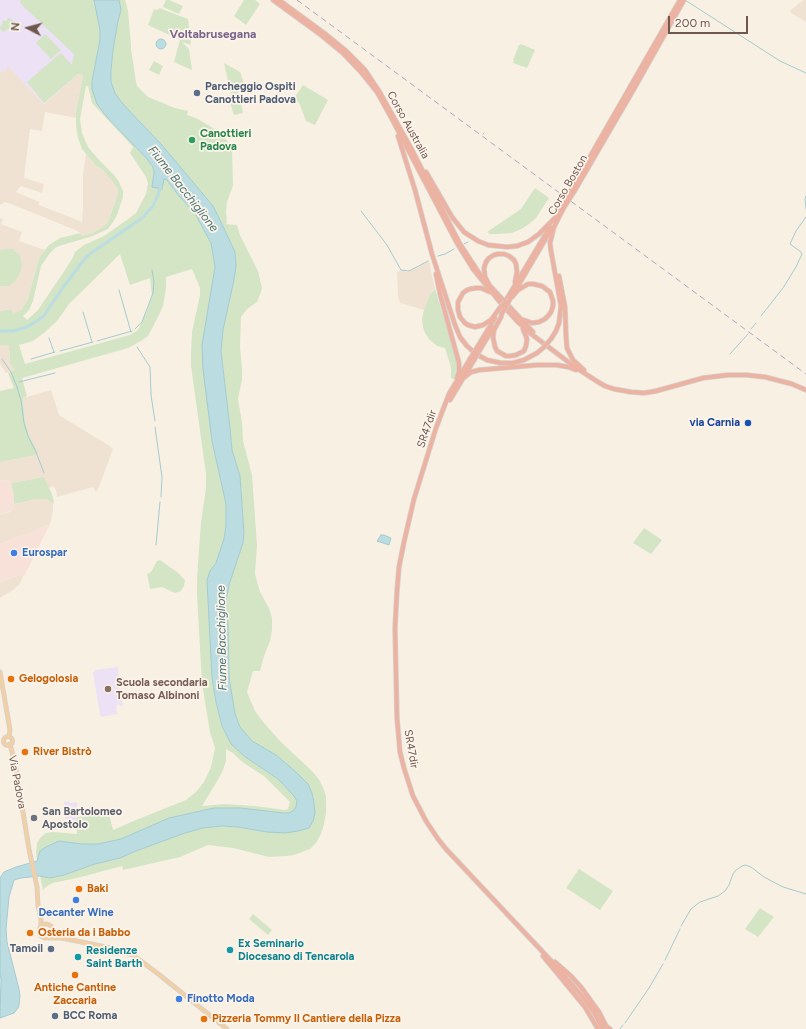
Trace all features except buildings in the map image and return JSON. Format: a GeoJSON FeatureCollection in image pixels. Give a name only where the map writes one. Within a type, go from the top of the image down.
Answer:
{"type":"FeatureCollection","features":[{"type":"Feature","properties":{"kind":"highway","name":"Corso Australia"},"geometry":{"type":"LineString","coordinates":[[273,0],[322,35],[343,53],[361,72],[376,92],[392,119]]}},
{"type":"Feature","properties":{"kind":"highway","name":"Corso Australia"},"geometry":{"type":"LineString","coordinates":[[278,0],[324,33],[345,50],[365,70],[379,91],[411,148],[460,244],[482,276],[518,319]]}},
{"type":"Feature","properties":{"kind":"highway","name":"Corso Boston"},"geometry":{"type":"LineString","coordinates":[[411,148],[452,217],[464,232],[478,241],[488,245],[500,247],[517,246],[528,242],[539,234],[555,218],[562,208],[680,0]]}},
{"type":"Feature","properties":{"kind":"highway","name":"Corso Boston"},"geometry":{"type":"LineString","coordinates":[[573,189],[635,87],[684,0]]}},
{"type":"Feature","properties":{"kind":"highway","name":"Corso Boston"},"geometry":{"type":"LineString","coordinates":[[392,119],[407,164],[432,254],[455,325],[460,337],[467,346],[476,354],[487,360],[513,363],[524,360],[543,348],[556,331],[559,323],[561,306],[550,243],[554,227],[562,208]]}},
{"type":"Feature","properties":{"kind":"highway"},"geometry":{"type":"LineString","coordinates":[[392,119],[457,243],[473,269],[494,295],[541,341],[575,367],[598,382]]}},
{"type":"Feature","properties":{"kind":"highway","name":"SR47dir"},"geometry":{"type":"LineString","coordinates":[[444,408],[453,389],[544,243],[560,213]]}},
{"type":"Feature","properties":{"kind":"highway","name":"SR47dir"},"geometry":{"type":"LineString","coordinates":[[501,311],[555,218]]}},
{"type":"Feature","properties":{"kind":"highway"},"geometry":{"type":"LineString","coordinates":[[432,254],[440,294],[459,363],[459,379]]}},
{"type":"Feature","properties":{"kind":"highway"},"geometry":{"type":"LineString","coordinates":[[490,286],[485,277],[484,268],[486,262],[494,255],[504,254],[509,256],[514,260],[517,272],[516,281],[510,297]]}},
{"type":"Feature","properties":{"kind":"highway"},"geometry":{"type":"LineString","coordinates":[[554,265],[558,273],[564,300],[566,342],[569,353],[575,362],[598,382]]}},
{"type":"Feature","properties":{"kind":"highway"},"geometry":{"type":"LineString","coordinates":[[510,297],[525,286],[533,284],[545,288],[550,292],[552,297],[553,306],[551,312],[545,319],[532,323],[518,319]]}},
{"type":"Feature","properties":{"kind":"highway"},"geometry":{"type":"LineString","coordinates":[[494,295],[481,288],[467,290],[463,293],[458,302],[458,314],[464,323],[471,326],[479,326],[491,320],[501,311]]}},
{"type":"Feature","properties":{"kind":"highway"},"geometry":{"type":"LineString","coordinates":[[501,311],[501,317],[494,330],[493,342],[497,351],[506,356],[516,355],[524,350],[527,343],[524,329],[518,319]]}},
{"type":"Feature","properties":{"kind":"highway"},"geometry":{"type":"LineString","coordinates":[[459,379],[471,372],[479,370],[552,364],[571,368],[588,378],[618,390],[631,392],[644,393],[662,390],[711,377],[728,375],[759,376],[783,381],[806,390]]}},
{"type":"Feature","properties":{"kind":"highway","name":"SR47dir"},"geometry":{"type":"LineString","coordinates":[[453,389],[449,394],[434,434],[414,499],[399,567],[396,628],[397,718],[400,752],[413,796],[433,832],[446,849],[555,965],[582,996],[603,1029]]}},
{"type":"Feature","properties":{"kind":"highway"},"geometry":{"type":"LineString","coordinates":[[532,942],[585,1007],[598,1029]]}},
{"type":"Feature","properties":{"kind":"highway"},"geometry":{"type":"LineString","coordinates":[[532,942],[566,971],[576,982],[599,1012],[606,1026],[610,1029]]}},
{"type":"Feature","properties":{"kind":"main road","name":"Via Padova"},"geometry":{"type":"LineString","coordinates":[[0,672],[10,729],[9,736],[5,737],[4,741],[6,744],[10,744]]}},
{"type":"Feature","properties":{"kind":"main road","name":"Via Padova"},"geometry":{"type":"LineString","coordinates":[[9,736],[13,740],[10,744],[15,763],[37,887],[41,926]]}},
{"type":"Feature","properties":{"kind":"main road"},"geometry":{"type":"LineString","coordinates":[[40,915],[52,928],[53,933],[62,938]]}},
{"type":"Feature","properties":{"kind":"main road"},"geometry":{"type":"LineString","coordinates":[[48,925],[41,926],[39,929],[40,935],[43,938],[62,938],[111,948],[133,955],[227,1029]]}},
{"type":"Feature","properties":{"kind":"main road"},"geometry":{"type":"LineString","coordinates":[[49,938],[53,933]]}},
{"type":"Feature","properties":{"kind":"shaded area"},"geometry":{"type":"Polygon","coordinates":[[[0,0],[35,0],[82,28],[83,75],[78,74],[44,104],[8,66],[5,72],[0,70],[0,0]]]}},
{"type":"Feature","properties":{"kind":"shaded area"},"geometry":{"type":"Polygon","coordinates":[[[803,0],[806,0],[806,22],[790,12],[803,0]]]}},
{"type":"Feature","properties":{"kind":"shaded area"},"geometry":{"type":"Polygon","coordinates":[[[8,65],[44,104],[78,74],[83,75],[76,118],[45,112],[42,131],[30,129],[24,178],[44,184],[42,193],[21,186],[16,192],[39,202],[39,205],[82,222],[83,173],[86,154],[96,166],[102,169],[115,183],[118,189],[118,194],[108,222],[93,233],[81,236],[81,233],[75,230],[14,205],[5,202],[0,205],[0,70],[5,72],[8,65]]]}},
{"type":"Feature","properties":{"kind":"shaded area"},"geometry":{"type":"Polygon","coordinates":[[[0,218],[3,219],[1,224],[22,232],[19,241],[45,250],[39,258],[28,299],[21,310],[13,314],[12,309],[0,311],[0,218]]]}},
{"type":"Feature","properties":{"kind":"shaded area"},"geometry":{"type":"Polygon","coordinates":[[[429,261],[435,289],[432,291],[424,310],[400,303],[398,296],[397,272],[401,270],[407,272],[429,261]]]}},
{"type":"Feature","properties":{"kind":"shaded area"},"geometry":{"type":"Polygon","coordinates":[[[0,345],[9,345],[10,364],[16,370],[6,373],[0,364],[0,345]]]}},
{"type":"Feature","properties":{"kind":"shaded area"},"geometry":{"type":"Polygon","coordinates":[[[51,390],[59,415],[113,449],[96,492],[93,487],[57,497],[56,490],[53,486],[49,488],[44,477],[11,483],[9,480],[0,481],[0,462],[32,456],[29,436],[25,423],[23,398],[51,390]]]}},
{"type":"Feature","properties":{"kind":"shaded area"},"geometry":{"type":"Polygon","coordinates":[[[9,480],[14,496],[15,509],[0,515],[0,481],[9,480]]]}},
{"type":"Feature","properties":{"kind":"shaded area"},"geometry":{"type":"Polygon","coordinates":[[[36,499],[46,499],[53,504],[50,524],[0,544],[0,515],[10,512],[14,508],[14,504],[36,499]]]}},
{"type":"Feature","properties":{"kind":"shaded area"},"geometry":{"type":"Polygon","coordinates":[[[50,524],[25,575],[23,574],[0,582],[0,544],[50,524]]]}},
{"type":"Feature","properties":{"kind":"shaded area"},"geometry":{"type":"Polygon","coordinates":[[[23,574],[19,585],[0,598],[0,582],[23,574]]]}},
{"type":"Feature","properties":{"kind":"shaded area","name":"Scuola secondaria Tomaso Albinoni"},"geometry":{"type":"Polygon","coordinates":[[[118,667],[123,706],[120,706],[119,704],[116,705],[117,714],[101,717],[93,673],[95,670],[118,667]]]}},
{"type":"Feature","properties":{"kind":"shaded area"},"geometry":{"type":"Polygon","coordinates":[[[69,801],[70,803],[77,802],[78,817],[76,820],[68,821],[66,819],[64,802],[69,801]]]}},
{"type":"Feature","properties":{"kind":"green space"},"geometry":{"type":"Polygon","coordinates":[[[20,0],[94,0],[100,30],[100,40],[92,81],[97,104],[153,167],[154,172],[152,187],[166,179],[196,214],[211,243],[215,267],[213,285],[210,416],[212,441],[226,504],[224,539],[216,563],[210,571],[212,678],[222,726],[231,744],[244,756],[278,779],[297,801],[294,810],[289,813],[240,808],[214,808],[169,818],[121,839],[98,844],[82,844],[59,841],[40,851],[37,861],[37,843],[41,837],[46,833],[52,832],[77,834],[76,819],[78,817],[109,814],[113,830],[186,800],[196,792],[204,782],[211,767],[215,748],[210,732],[202,683],[197,595],[201,522],[206,488],[206,474],[191,366],[192,332],[200,295],[200,288],[192,269],[166,277],[163,306],[148,336],[141,341],[128,348],[22,378],[27,396],[23,398],[25,423],[29,436],[38,453],[32,456],[0,462],[0,391],[14,388],[8,373],[15,370],[10,364],[9,345],[0,345],[0,311],[12,309],[13,314],[21,310],[28,299],[39,258],[49,245],[60,238],[81,233],[81,236],[93,233],[103,227],[108,222],[118,194],[118,189],[114,183],[102,169],[96,166],[82,149],[78,138],[76,112],[83,75],[78,74],[44,103],[27,82],[61,53],[72,65],[74,54],[21,4],[20,0]],[[86,86],[80,119],[82,133],[88,147],[119,182],[123,191],[123,197],[117,215],[108,229],[93,236],[59,246],[50,253],[41,266],[33,301],[29,310],[23,316],[27,320],[38,310],[65,270],[75,252],[84,245],[104,236],[136,213],[146,194],[148,184],[146,177],[130,153],[133,147],[92,103],[88,86],[86,86]],[[120,254],[69,304],[57,321],[45,332],[33,341],[19,345],[25,364],[130,335],[138,330],[152,296],[150,278],[130,285],[120,254]],[[226,749],[226,761],[219,778],[202,806],[225,804],[285,810],[288,809],[290,802],[265,777],[226,749]]]}},
{"type":"Feature","properties":{"kind":"green space"},"geometry":{"type":"Polygon","coordinates":[[[119,0],[125,0],[128,11],[131,49],[137,86],[148,97],[175,108],[188,111],[187,115],[196,118],[223,136],[232,149],[233,186],[227,202],[227,223],[225,224],[237,225],[240,235],[258,271],[262,288],[257,302],[247,309],[241,317],[240,347],[242,380],[238,399],[242,422],[243,441],[252,475],[257,545],[255,574],[260,592],[269,608],[272,618],[270,641],[260,671],[253,671],[247,692],[255,711],[264,723],[280,741],[313,772],[320,781],[326,796],[326,813],[321,834],[316,843],[310,849],[294,855],[269,857],[233,848],[208,845],[180,857],[123,870],[122,866],[53,883],[43,890],[40,876],[50,878],[64,875],[95,864],[120,858],[185,833],[203,828],[222,826],[238,827],[267,832],[314,803],[308,784],[276,755],[252,742],[240,727],[235,714],[229,677],[226,601],[229,585],[243,543],[244,533],[240,476],[232,450],[221,351],[223,330],[236,266],[235,252],[213,206],[161,144],[122,103],[115,93],[111,82],[111,70],[113,50],[121,10],[119,0]]]}},
{"type":"Feature","properties":{"kind":"green space"},"geometry":{"type":"Polygon","coordinates":[[[166,0],[183,6],[179,14],[163,7],[166,0]]]}},
{"type":"Feature","properties":{"kind":"green space"},"geometry":{"type":"Polygon","coordinates":[[[244,0],[255,0],[260,4],[246,25],[234,16],[244,0]]]}},
{"type":"Feature","properties":{"kind":"green space"},"geometry":{"type":"Polygon","coordinates":[[[159,8],[188,19],[191,45],[182,42],[189,49],[192,70],[174,62],[180,40],[148,25],[154,9],[158,10],[159,8]]]}},
{"type":"Feature","properties":{"kind":"green space"},"geometry":{"type":"Polygon","coordinates":[[[9,18],[13,20],[14,23],[10,26],[11,29],[7,29],[4,32],[1,31],[0,26],[3,24],[2,21],[6,21],[9,18]]]}},
{"type":"Feature","properties":{"kind":"green space"},"geometry":{"type":"Polygon","coordinates":[[[45,34],[61,50],[51,59],[36,43],[45,34]]]}},
{"type":"Feature","properties":{"kind":"green space"},"geometry":{"type":"Polygon","coordinates":[[[521,44],[535,50],[527,68],[513,63],[519,45],[521,44]]]}},
{"type":"Feature","properties":{"kind":"green space"},"geometry":{"type":"Polygon","coordinates":[[[154,61],[163,66],[159,75],[149,70],[154,61]]]}},
{"type":"Feature","properties":{"kind":"green space"},"geometry":{"type":"Polygon","coordinates":[[[224,63],[241,74],[244,84],[237,86],[243,113],[234,115],[228,96],[231,95],[224,63]]]}},
{"type":"Feature","properties":{"kind":"green space"},"geometry":{"type":"Polygon","coordinates":[[[303,85],[328,100],[315,125],[306,121],[300,105],[295,97],[303,85]]]}},
{"type":"Feature","properties":{"kind":"green space"},"geometry":{"type":"Polygon","coordinates":[[[535,188],[549,198],[536,218],[523,228],[512,233],[490,234],[487,232],[521,209],[535,188]]]}},
{"type":"Feature","properties":{"kind":"green space"},"geometry":{"type":"Polygon","coordinates":[[[13,249],[20,256],[22,265],[21,270],[18,277],[9,286],[0,286],[0,250],[13,249]]]}},
{"type":"Feature","properties":{"kind":"green space"},"geometry":{"type":"Polygon","coordinates":[[[435,289],[458,364],[455,380],[451,378],[451,367],[445,348],[437,346],[429,339],[423,327],[422,319],[424,310],[430,294],[435,289]]]}},
{"type":"Feature","properties":{"kind":"green space"},"geometry":{"type":"Polygon","coordinates":[[[44,477],[52,494],[53,504],[46,499],[36,499],[14,504],[11,483],[44,477]]]}},
{"type":"Feature","properties":{"kind":"green space"},"geometry":{"type":"Polygon","coordinates":[[[644,528],[662,540],[651,554],[633,543],[644,528]]]}},
{"type":"Feature","properties":{"kind":"green space"},"geometry":{"type":"Polygon","coordinates":[[[160,560],[177,572],[185,580],[181,591],[175,593],[162,587],[150,589],[147,574],[151,572],[157,561],[160,560]]]}},
{"type":"Feature","properties":{"kind":"green space"},"geometry":{"type":"Polygon","coordinates":[[[579,869],[613,891],[600,910],[566,888],[579,869]]]}},
{"type":"Feature","properties":{"kind":"green space"},"geometry":{"type":"Polygon","coordinates":[[[760,908],[774,917],[758,937],[745,929],[760,908]]]}},
{"type":"Feature","properties":{"kind":"green space"},"geometry":{"type":"Polygon","coordinates":[[[253,914],[272,930],[268,935],[249,919],[253,914]]]}},
{"type":"Feature","properties":{"kind":"water","name":"Fiume Bacchiglione"},"geometry":{"type":"Polygon","coordinates":[[[94,0],[119,0],[121,10],[113,50],[111,70],[111,82],[115,93],[122,103],[161,144],[213,206],[235,252],[236,266],[223,330],[221,351],[232,450],[240,476],[244,533],[243,543],[229,585],[226,601],[229,677],[235,714],[240,727],[252,741],[276,755],[308,784],[312,793],[315,813],[309,828],[298,831],[285,833],[267,832],[222,826],[203,828],[185,833],[120,858],[95,864],[64,875],[50,878],[40,876],[14,880],[9,897],[6,929],[7,942],[20,996],[18,1008],[14,1013],[0,1018],[0,878],[4,872],[37,861],[40,851],[59,841],[82,844],[98,844],[121,839],[169,818],[214,808],[240,808],[289,813],[296,807],[297,801],[278,779],[244,756],[231,744],[222,726],[212,678],[207,580],[210,571],[216,563],[224,539],[226,525],[226,504],[212,441],[203,369],[202,345],[215,267],[211,243],[196,214],[166,179],[164,179],[162,189],[152,187],[154,172],[153,167],[97,104],[92,89],[92,81],[100,40],[100,30],[94,0]]]}},
{"type":"Feature","properties":{"kind":"water"},"geometry":{"type":"Polygon","coordinates":[[[159,39],[163,39],[165,40],[165,48],[159,49],[156,46],[156,42],[159,39]]]}},
{"type":"Feature","properties":{"kind":"water"},"geometry":{"type":"Polygon","coordinates":[[[381,535],[391,538],[389,545],[377,541],[381,535]]]}},
{"type":"Feature","properties":{"kind":"waterway"},"geometry":{"type":"LineString","coordinates":[[685,0],[780,61],[806,73]]}},
{"type":"Feature","properties":{"kind":"waterway"},"geometry":{"type":"LineString","coordinates":[[0,331],[13,331],[27,327],[43,317],[87,256],[142,218],[153,206],[161,186]]}},
{"type":"Feature","properties":{"kind":"waterway"},"geometry":{"type":"LineString","coordinates":[[806,196],[806,209]]}},
{"type":"Feature","properties":{"kind":"waterway"},"geometry":{"type":"LineString","coordinates":[[361,211],[387,245],[401,270],[409,271],[428,261]]}},
{"type":"Feature","properties":{"kind":"waterway"},"geometry":{"type":"LineString","coordinates":[[761,316],[783,288],[802,254],[790,244],[796,231],[806,217]]}},
{"type":"Feature","properties":{"kind":"waterway"},"geometry":{"type":"LineString","coordinates":[[464,244],[468,242]]}},
{"type":"Feature","properties":{"kind":"waterway"},"geometry":{"type":"LineString","coordinates":[[438,256],[454,249]]}},
{"type":"Feature","properties":{"kind":"waterway"},"geometry":{"type":"LineString","coordinates":[[135,329],[142,322],[153,293],[154,282],[152,270]]}},
{"type":"Feature","properties":{"kind":"waterway"},"geometry":{"type":"LineString","coordinates":[[119,290],[131,332]]}},
{"type":"Feature","properties":{"kind":"waterway"},"geometry":{"type":"LineString","coordinates":[[83,312],[92,342]]}},
{"type":"Feature","properties":{"kind":"waterway"},"geometry":{"type":"LineString","coordinates":[[751,329],[756,323]]}},
{"type":"Feature","properties":{"kind":"waterway"},"geometry":{"type":"LineString","coordinates":[[97,341],[132,331]]}},
{"type":"Feature","properties":{"kind":"waterway"},"geometry":{"type":"LineString","coordinates":[[730,354],[748,334]]}},
{"type":"Feature","properties":{"kind":"waterway"},"geometry":{"type":"LineString","coordinates":[[49,338],[54,352]]}},
{"type":"Feature","properties":{"kind":"waterway"},"geometry":{"type":"LineString","coordinates":[[60,351],[93,342]]}},
{"type":"Feature","properties":{"kind":"waterway"},"geometry":{"type":"LineString","coordinates":[[137,347],[150,367],[151,395],[155,421]]}},
{"type":"Feature","properties":{"kind":"waterway"},"geometry":{"type":"LineString","coordinates":[[31,359],[55,352]]}},
{"type":"Feature","properties":{"kind":"waterway"},"geometry":{"type":"LineString","coordinates":[[2,359],[11,372],[17,387],[28,436],[44,473]]}},
{"type":"Feature","properties":{"kind":"waterway"},"geometry":{"type":"LineString","coordinates":[[19,382],[55,373]]}},
{"type":"Feature","properties":{"kind":"waterway"},"geometry":{"type":"LineString","coordinates":[[155,427],[162,477],[161,497]]}},
{"type":"Feature","properties":{"kind":"waterway"},"geometry":{"type":"LineString","coordinates":[[156,545],[160,502]]}},
{"type":"Feature","properties":{"kind":"waterway"},"geometry":{"type":"LineString","coordinates":[[681,926],[691,909],[700,902],[718,896],[725,891],[735,871],[745,865],[751,867],[764,877],[783,887],[806,894]]}},
{"type":"Feature","properties":{"kind":"waterway"},"geometry":{"type":"LineString","coordinates":[[665,960],[680,929]]}},
{"type":"Feature","properties":{"kind":"waterway"},"geometry":{"type":"LineString","coordinates":[[625,1023],[649,988],[663,964]]}},
{"type":"Feature","properties":{"kind":"waterway"},"geometry":{"type":"LineString","coordinates":[[620,1029],[623,1025]]}},
{"type":"Feature","properties":{"kind":"railway"},"geometry":{"type":"LineString","coordinates":[[297,0],[806,374]]}},
{"type":"Feature","properties":{"kind":"place","name":"Parcheggio Ospiti Canottieri Padova"},"geometry":{"type":"Point","coordinates":[197,93]}},
{"type":"Feature","properties":{"kind":"place","name":"Canottieri Padova"},"geometry":{"type":"Point","coordinates":[192,140]}},
{"type":"Feature","properties":{"kind":"place","name":"via Carnia"},"geometry":{"type":"Point","coordinates":[748,423]}},
{"type":"Feature","properties":{"kind":"place","name":"Eurospar"},"geometry":{"type":"Point","coordinates":[14,553]}},
{"type":"Feature","properties":{"kind":"place","name":"Gelogolosia"},"geometry":{"type":"Point","coordinates":[11,679]}},
{"type":"Feature","properties":{"kind":"place","name":"Scuola secondaria Tomaso Albinoni"},"geometry":{"type":"Point","coordinates":[108,689]}},
{"type":"Feature","properties":{"kind":"place","name":"River Bistrò"},"geometry":{"type":"Point","coordinates":[25,752]}},
{"type":"Feature","properties":{"kind":"place","name":"San Bartolomeo Apostolo"},"geometry":{"type":"Point","coordinates":[34,818]}},
{"type":"Feature","properties":{"kind":"place","name":"Baki"},"geometry":{"type":"Point","coordinates":[79,889]}},
{"type":"Feature","properties":{"kind":"place","name":"Decanter Wine"},"geometry":{"type":"Point","coordinates":[76,900]}},
{"type":"Feature","properties":{"kind":"place","name":"Osteria da i Babbo"},"geometry":{"type":"Point","coordinates":[30,933]}},
{"type":"Feature","properties":{"kind":"place","name":"Tamoil"},"geometry":{"type":"Point","coordinates":[51,949]}},
{"type":"Feature","properties":{"kind":"place","name":"Ex Seminario Diocesano di Tencarola"},"geometry":{"type":"Point","coordinates":[230,950]}},
{"type":"Feature","properties":{"kind":"place","name":"Residenze Saint Barth"},"geometry":{"type":"Point","coordinates":[78,957]}},
{"type":"Feature","properties":{"kind":"place","name":"Antiche Cantine Zaccaria"},"geometry":{"type":"Point","coordinates":[75,975]}},
{"type":"Feature","properties":{"kind":"place","name":"Finotto Moda"},"geometry":{"type":"Point","coordinates":[179,999]}},
{"type":"Feature","properties":{"kind":"place","name":"BCC Roma"},"geometry":{"type":"Point","coordinates":[55,1016]}},
{"type":"Feature","properties":{"kind":"place","name":"Pizzeria Tommy Il Cantiere della Pizza"},"geometry":{"type":"Point","coordinates":[204,1019]}},
{"type":"Feature","properties":{"kind":"district","name":"Voltabrusegana"},"geometry":{"type":"Point","coordinates":[213,34]}}]}
